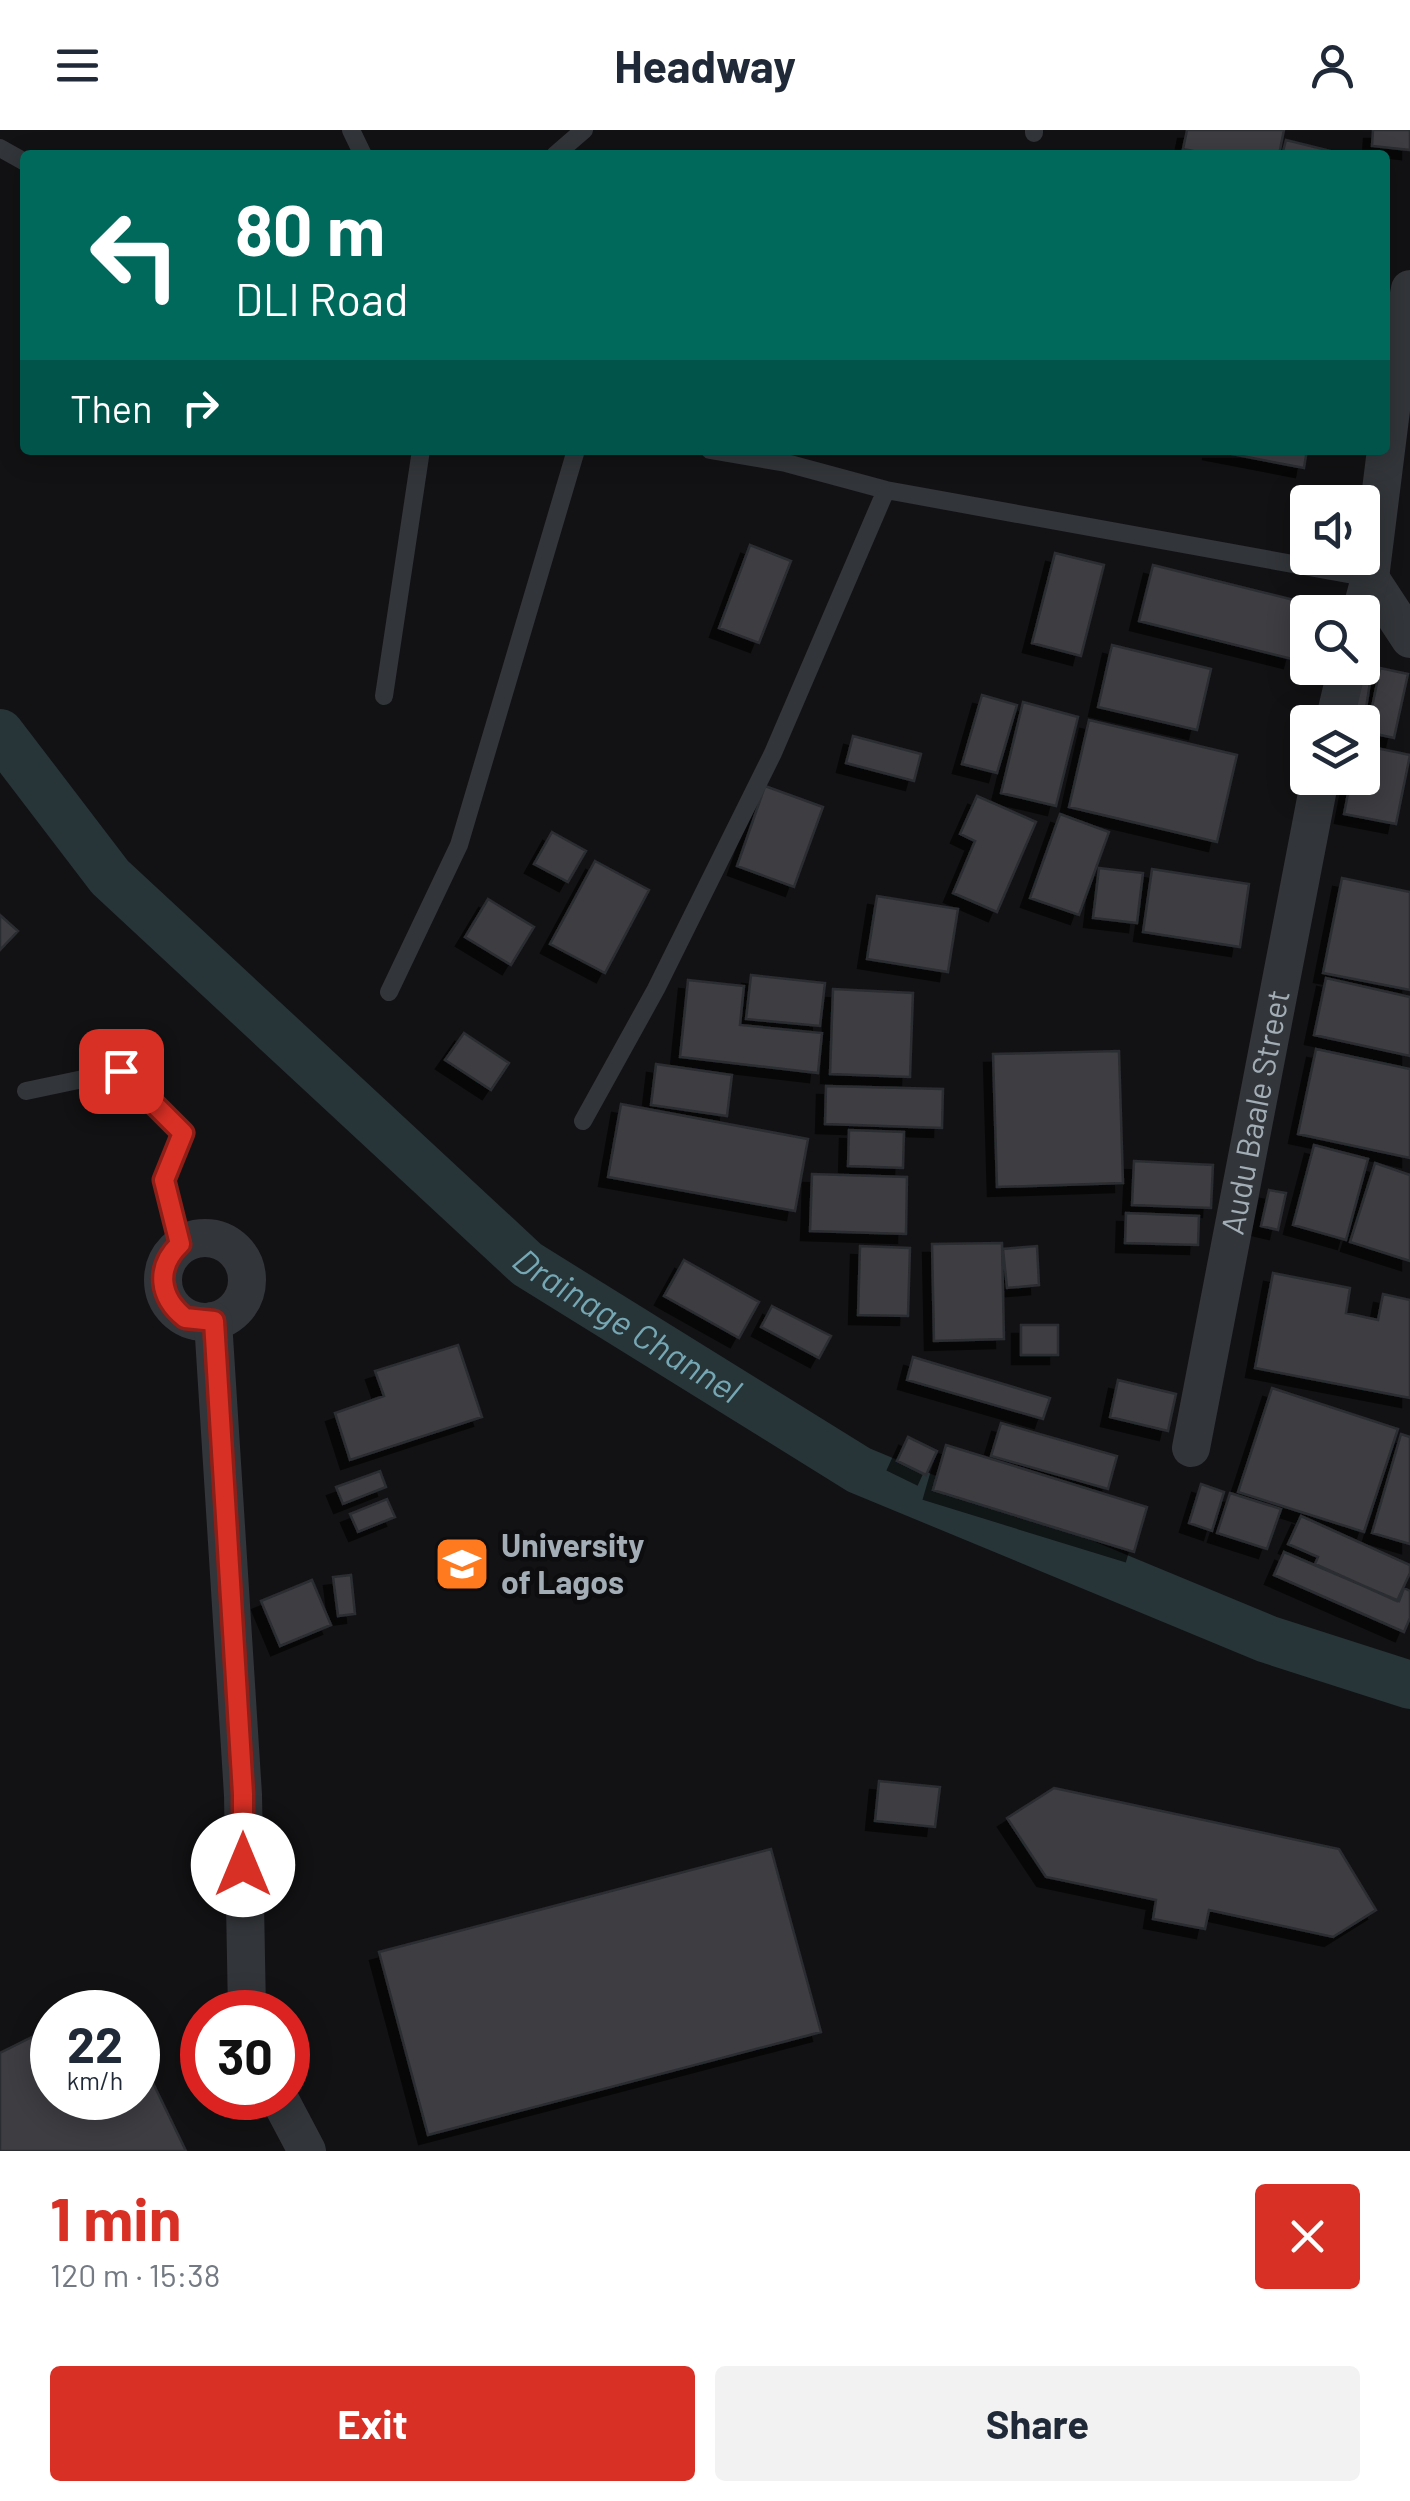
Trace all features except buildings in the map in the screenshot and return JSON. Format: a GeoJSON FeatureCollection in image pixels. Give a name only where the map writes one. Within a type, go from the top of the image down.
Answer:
{"type":"FeatureCollection","features":[{"type":"Feature","properties":{"kind":"street"},"geometry":{"type":"LineString","coordinates":[[1390,408],[1410,289]]}},
{"type":"Feature","properties":{"kind":"street"},"geometry":{"type":"LineString","coordinates":[[1366,595],[1384,455]]}},
{"type":"Feature","properties":{"kind":"street"},"geometry":{"type":"LineString","coordinates":[[1380,609],[1410,639]]}},
{"type":"Feature","properties":{"kind":"street","name":"Audu Baale Street"},"geometry":{"type":"LineString","coordinates":[[1192,1448],[1317,795]]}},
{"type":"Feature","properties":{"kind":"street"},"geometry":{"type":"LineString","coordinates":[[208,1237],[222,1241],[242,1260],[248,1285],[244,1298],[226,1316],[214,1321],[185,1318],[165,1296],[164,1268],[169,1254],[180,1244],[208,1237]]}},
{"type":"Feature","properties":{"kind":"street"},"geometry":{"type":"LineString","coordinates":[[214,1321],[243,1794],[247,1990]]}},
{"type":"Feature","properties":{"kind":"street"},"geometry":{"type":"LineString","coordinates":[[291,2120],[307,2151]]}},
{"type":"Feature","properties":{"kind":"lane"},"geometry":{"type":"LineString","coordinates":[[562,150],[584,130]]}},
{"type":"Feature","properties":{"kind":"lane"},"geometry":{"type":"LineString","coordinates":[[384,696],[420,455]]}},
{"type":"Feature","properties":{"kind":"lane"},"geometry":{"type":"LineString","coordinates":[[389,992],[458,845],[575,455]]}},
{"type":"Feature","properties":{"kind":"lane"},"geometry":{"type":"LineString","coordinates":[[739,455],[1366,595]]}},
{"type":"Feature","properties":{"kind":"lane"},"geometry":{"type":"LineString","coordinates":[[582,1120],[656,989],[773,752],[886,490]]}},
{"type":"Feature","properties":{"kind":"lane"},"geometry":{"type":"LineString","coordinates":[[26,1092],[121,1071],[134,1083],[183,1133],[164,1180],[180,1244]]}},
{"type":"Feature","properties":{"kind":"waterway","name":"Drainage Channel"},"geometry":{"type":"LineString","coordinates":[[0,733],[110,877],[527,1264],[859,1470],[1267,1639],[1410,1685]]}},
{"type":"Feature","properties":{"kind":"place","name":"University of Lagos"},"geometry":{"type":"Point","coordinates":[462,1564]}},
{"type":"Feature","properties":{"kind":"route"},"geometry":{"type":"LineString","coordinates":[[121,1071],[183,1133],[164,1180],[180,1244],[169,1254],[164,1268],[165,1296],[185,1318],[214,1321],[243,1794],[243,1865]]}}]}
